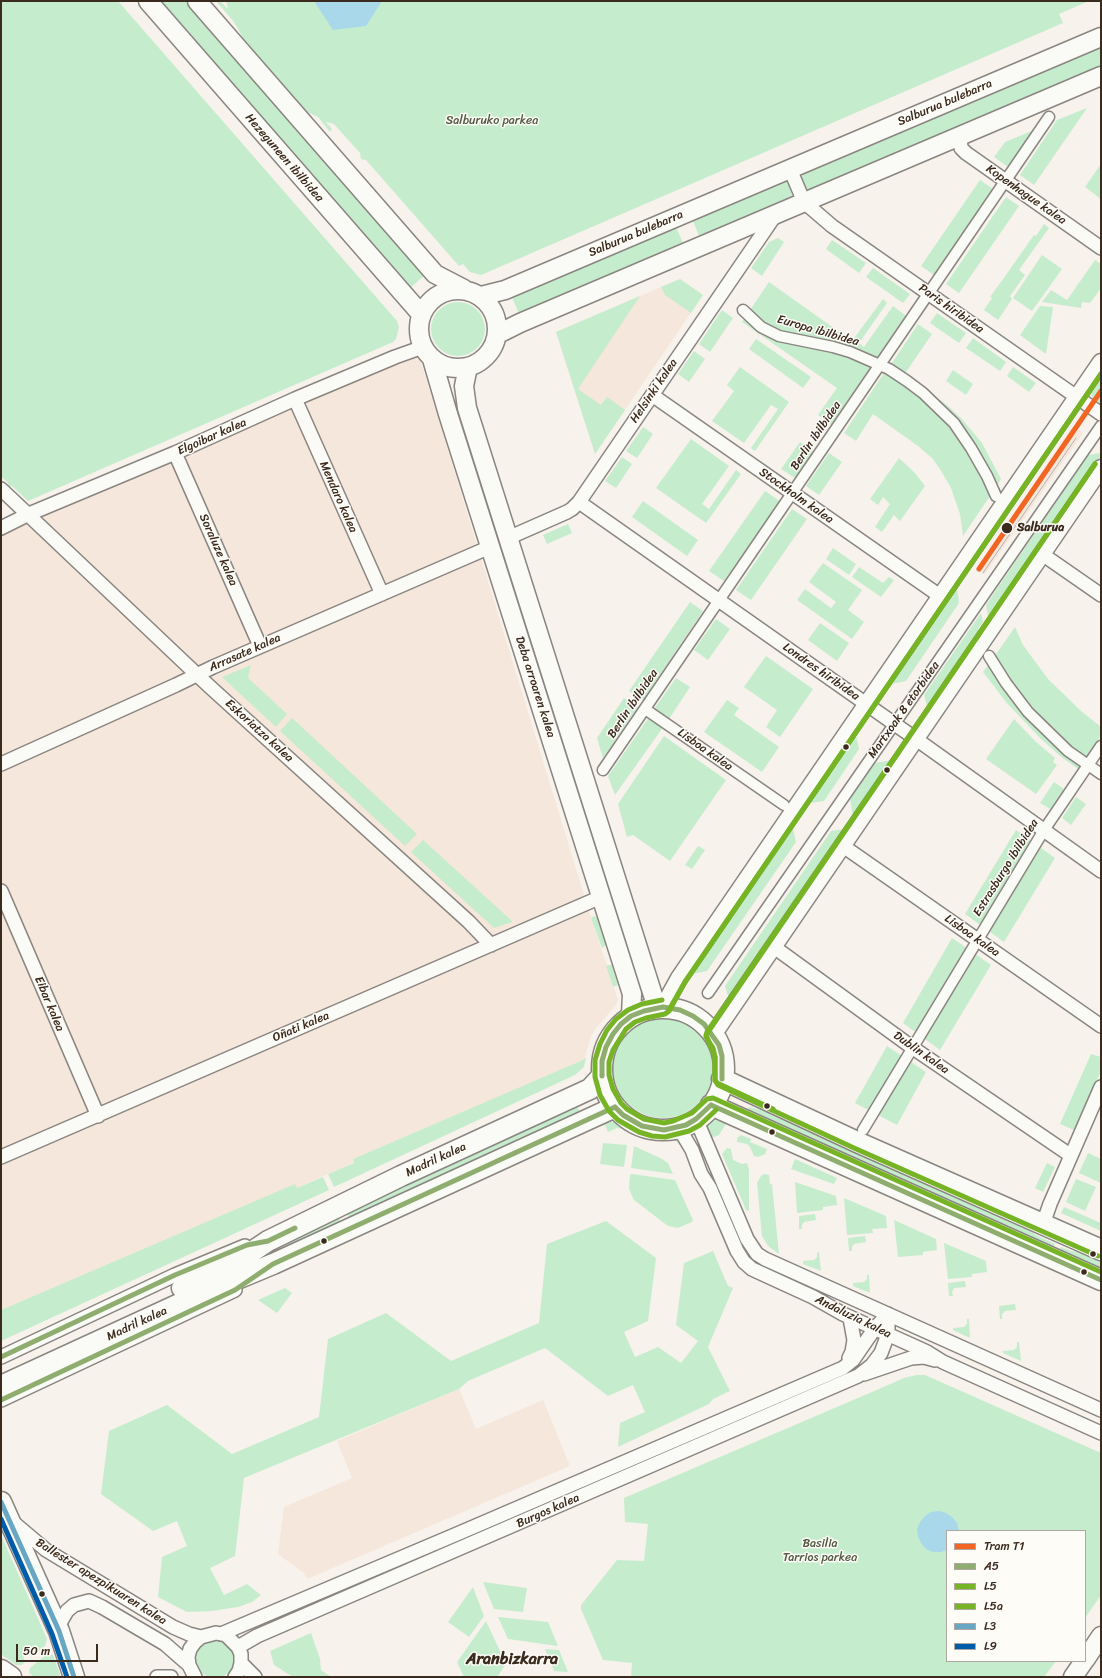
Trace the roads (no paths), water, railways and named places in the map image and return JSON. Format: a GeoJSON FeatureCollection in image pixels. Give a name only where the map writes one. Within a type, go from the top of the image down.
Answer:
{"type":"FeatureCollection","features":[{"type":"Feature","properties":{"kind":"main road","name":"Hezeguneen ibilbidea"},"geometry":{"type":"LineString","coordinates":[[148,1],[421,314]]}},
{"type":"Feature","properties":{"kind":"main road"},"geometry":{"type":"LineString","coordinates":[[197,1],[435,274],[481,296],[489,303],[495,313],[498,323],[498,334],[492,349],[482,361],[468,367],[455,369],[443,366],[428,353],[419,331],[421,314],[426,305],[443,292],[464,289]]}},
{"type":"Feature","properties":{"kind":"main road","name":"Salburua bulebarra"},"geometry":{"type":"LineString","coordinates":[[481,296],[512,286],[1101,37]]}},
{"type":"Feature","properties":{"kind":"main road"},"geometry":{"type":"LineString","coordinates":[[498,334],[520,323],[1101,76]]}},
{"type":"Feature","properties":{"kind":"main road","name":"Deba arroaren kalea"},"geometry":{"type":"LineString","coordinates":[[428,353],[632,994],[632,1016]]}},
{"type":"Feature","properties":{"kind":"main road","name":"Deba arroaren kalea"},"geometry":{"type":"LineString","coordinates":[[468,367],[464,386],[467,408],[660,1007]]}},
{"type":"Feature","properties":{"kind":"main road"},"geometry":{"type":"LineString","coordinates":[[660,1007],[680,1010],[693,1016],[704,1024],[719,1045],[722,1056],[722,1079],[718,1093],[711,1105],[696,1119],[675,1128],[664,1130],[642,1126],[623,1115],[615,1107],[606,1092],[602,1076],[602,1061],[606,1047],[613,1034],[621,1024],[632,1016],[660,1007]]}},
{"type":"Feature","properties":{"kind":"main road","name":"Madril kalea"},"geometry":{"type":"LineString","coordinates":[[1,1374],[204,1278],[250,1253],[268,1241],[401,1176],[590,1089],[602,1076]]}},
{"type":"Feature","properties":{"kind":"main road"},"geometry":{"type":"LineString","coordinates":[[722,1079],[856,1142],[1101,1250]]}},
{"type":"Feature","properties":{"kind":"main road"},"geometry":{"type":"LineString","coordinates":[[711,1105],[1101,1280]]}},
{"type":"Feature","properties":{"kind":"main road","name":"Madril kalea"},"geometry":{"type":"LineString","coordinates":[[1,1386],[201,1294],[273,1264],[615,1107]]}},
{"type":"Feature","properties":{"kind":"main road"},"geometry":{"type":"LineString","coordinates":[[4,1510],[59,1631],[74,1677]]}},
{"type":"Feature","properties":{"kind":"main road"},"geometry":{"type":"LineString","coordinates":[[1086,1657],[1101,1636]]}},
{"type":"Feature","properties":{"kind":"main road"},"geometry":{"type":"LineString","coordinates":[[1073,1677],[1083,1662]]}},
{"type":"Feature","properties":{"kind":"main road"},"geometry":{"type":"LineString","coordinates":[[1,1670],[11,1677]]}},
{"type":"Feature","properties":{"kind":"street","name":"Berlin ibilbidea"},"geometry":{"type":"LineString","coordinates":[[603,770],[1049,117]]}},
{"type":"Feature","properties":{"kind":"street","name":"Kopenhague kalea"},"geometry":{"type":"LineString","coordinates":[[960,136],[961,148],[966,153],[1101,248]]}},
{"type":"Feature","properties":{"kind":"street"},"geometry":{"type":"LineString","coordinates":[[790,169],[804,202]]}},
{"type":"Feature","properties":{"kind":"street","name":"Paris hiribidea"},"geometry":{"type":"LineString","coordinates":[[804,202],[832,226],[1101,414]]}},
{"type":"Feature","properties":{"kind":"street","name":"Helsinki kalea"},"geometry":{"type":"LineString","coordinates":[[508,538],[572,509],[579,502],[776,214]]}},
{"type":"Feature","properties":{"kind":"street","name":"Europa ibilbidea"},"geometry":{"type":"LineString","coordinates":[[743,310],[761,327],[779,336],[850,352],[889,369],[923,393],[954,423],[971,448],[987,476],[996,496]]}},
{"type":"Feature","properties":{"kind":"street","name":"Elgoibar kalea"},"geometry":{"type":"LineString","coordinates":[[1,528],[29,514],[175,453],[295,399],[395,357],[428,353]]}},
{"type":"Feature","properties":{"kind":"street"},"geometry":{"type":"LineString","coordinates":[[660,1007],[1101,362]]}},
{"type":"Feature","properties":{"kind":"street","name":"Stockholm kalea"},"geometry":{"type":"LineString","coordinates":[[652,395],[940,596]]}},
{"type":"Feature","properties":{"kind":"street","name":"Mendaro kalea"},"geometry":{"type":"LineString","coordinates":[[295,399],[382,594]]}},
{"type":"Feature","properties":{"kind":"street","name":"Martxoak 8 etorbidea"},"geometry":{"type":"LineString","coordinates":[[708,993],[1101,426]]}},
{"type":"Feature","properties":{"kind":"street","name":"Soraluze kalea"},"geometry":{"type":"LineString","coordinates":[[175,453],[260,646]]}},
{"type":"Feature","properties":{"kind":"street"},"geometry":{"type":"LineString","coordinates":[[713,1035],[1101,468]]}},
{"type":"Feature","properties":{"kind":"street","name":"Eskoriatza kalea"},"geometry":{"type":"LineString","coordinates":[[1,489],[197,675],[469,922],[491,945]]}},
{"type":"Feature","properties":{"kind":"street","name":"Londres hiribidea"},"geometry":{"type":"LineString","coordinates":[[579,502],[1101,871]]}},
{"type":"Feature","properties":{"kind":"street","name":"Arrasate kalea"},"geometry":{"type":"LineString","coordinates":[[1,764],[260,646],[490,547]]}},
{"type":"Feature","properties":{"kind":"street"},"geometry":{"type":"LineString","coordinates":[[1042,554],[1101,596]]}},
{"type":"Feature","properties":{"kind":"street"},"geometry":{"type":"LineString","coordinates":[[989,656],[1006,683],[1028,712],[1053,738],[1087,766],[1101,774]]}},
{"type":"Feature","properties":{"kind":"street","name":"Lisboa kalea"},"geometry":{"type":"LineString","coordinates":[[645,709],[784,805]]}},
{"type":"Feature","properties":{"kind":"street","name":"Estrasburgo ibilbidea"},"geometry":{"type":"LineString","coordinates":[[863,1130],[1044,830],[1101,746]]}},
{"type":"Feature","properties":{"kind":"street","name":"Lisboa kalea"},"geometry":{"type":"LineString","coordinates":[[843,846],[1101,1026]]}},
{"type":"Feature","properties":{"kind":"street","name":"Eibar kalea"},"geometry":{"type":"LineString","coordinates":[[1,891],[98,1116]]}},
{"type":"Feature","properties":{"kind":"street","name":"Oñati kalea"},"geometry":{"type":"LineString","coordinates":[[1,1158],[602,897]]}},
{"type":"Feature","properties":{"kind":"street","name":"Dublin kalea"},"geometry":{"type":"LineString","coordinates":[[774,947],[913,1048],[1070,1156]]}},
{"type":"Feature","properties":{"kind":"street"},"geometry":{"type":"LineString","coordinates":[[1043,1224],[1070,1156],[1101,1087]]}},
{"type":"Feature","properties":{"kind":"street","name":"Andaluzia kalea"},"geometry":{"type":"LineString","coordinates":[[696,1119],[746,1239],[757,1254],[1101,1410]]}},
{"type":"Feature","properties":{"kind":"street","name":"Andaluzia kalea"},"geometry":{"type":"LineString","coordinates":[[675,1128],[683,1135],[692,1150],[701,1174],[710,1188],[737,1251],[744,1262],[761,1274],[813,1297],[850,1318],[875,1328],[927,1352],[943,1362],[1101,1433]]}},
{"type":"Feature","properties":{"kind":"street","name":"Madril kalea"},"geometry":{"type":"LineString","coordinates":[[1,1357],[175,1275],[247,1245],[268,1241]]}},
{"type":"Feature","properties":{"kind":"street","name":"Madril kalea"},"geometry":{"type":"LineString","coordinates":[[1,1400],[235,1290],[273,1264]]}},
{"type":"Feature","properties":{"kind":"street","name":"Burgos kalea"},"geometry":{"type":"LineString","coordinates":[[201,1637],[211,1633],[221,1634],[443,1541],[843,1368],[853,1360],[875,1328],[888,1314]]}},
{"type":"Feature","properties":{"kind":"street","name":"Burgos kalea"},"geometry":{"type":"LineString","coordinates":[[858,1376],[872,1365],[881,1353],[888,1334],[888,1314]]}},
{"type":"Feature","properties":{"kind":"street"},"geometry":{"type":"LineString","coordinates":[[843,1368],[852,1352],[854,1344],[853,1328],[850,1318]]}},
{"type":"Feature","properties":{"kind":"street","name":"Burgos kalea"},"geometry":{"type":"LineString","coordinates":[[238,1646],[257,1636],[858,1376],[911,1358],[924,1357],[943,1362]]}},
{"type":"Feature","properties":{"kind":"street","name":"Ballester apezpikuaren kalea"},"geometry":{"type":"LineString","coordinates":[[4,1510],[46,1550],[173,1627],[189,1634],[201,1637]]}},
{"type":"Feature","properties":{"kind":"street","name":"Ballester apezpikuaren kalea"},"geometry":{"type":"LineString","coordinates":[[59,1631],[60,1623],[67,1611],[74,1604],[89,1601],[165,1644],[192,1671]]}},
{"type":"Feature","properties":{"kind":"street"},"geometry":{"type":"LineString","coordinates":[[221,1634],[231,1638],[238,1646],[241,1654],[239,1671],[235,1677]]}},
{"type":"Feature","properties":{"kind":"street"},"geometry":{"type":"LineString","coordinates":[[192,1671],[188,1657],[190,1649],[201,1637]]}},
{"type":"Feature","properties":{"kind":"street"},"geometry":{"type":"LineString","coordinates":[[241,1663],[255,1677]]}},
{"type":"Feature","properties":{"kind":"street"},"geometry":{"type":"LineString","coordinates":[[157,1677],[172,1677]]}},
{"type":"Feature","properties":{"kind":"water"},"geometry":{"type":"Polygon","coordinates":[[[314,1],[382,1],[366,26],[333,30],[314,1]]]}},
{"type":"Feature","properties":{"kind":"water"},"geometry":{"type":"Polygon","coordinates":[[[939,1511],[946,1513],[957,1523],[959,1530],[946,1530],[946,1550],[941,1552],[933,1552],[926,1549],[918,1536],[917,1529],[920,1522],[931,1512],[939,1511]]]}},
{"type":"Feature","properties":{"kind":"tram line","name":"T1"},"geometry":{"type":"LineString","coordinates":[[979,569],[1101,391]]}},
{"type":"Feature","properties":{"kind":"tram line"},"geometry":{"type":"LineString","coordinates":[[983,573],[1076,438]]}},
{"type":"Feature","properties":{"kind":"place","name":"Salburua"},"geometry":{"type":"Point","coordinates":[1007,528]}},
{"type":"Feature","properties":{"kind":"district","name":"Aranbizkarra"},"geometry":{"type":"Point","coordinates":[512,1660]}},
{"type":"Feature","properties":{"kind":"park label","name":"Salburuko parkea"},"geometry":{"type":"Point","coordinates":[492,121]}},
{"type":"Feature","properties":{"kind":"park label","name":"Basilia Tarrios parkea"},"geometry":{"type":"Point","coordinates":[820,1551]}}]}
